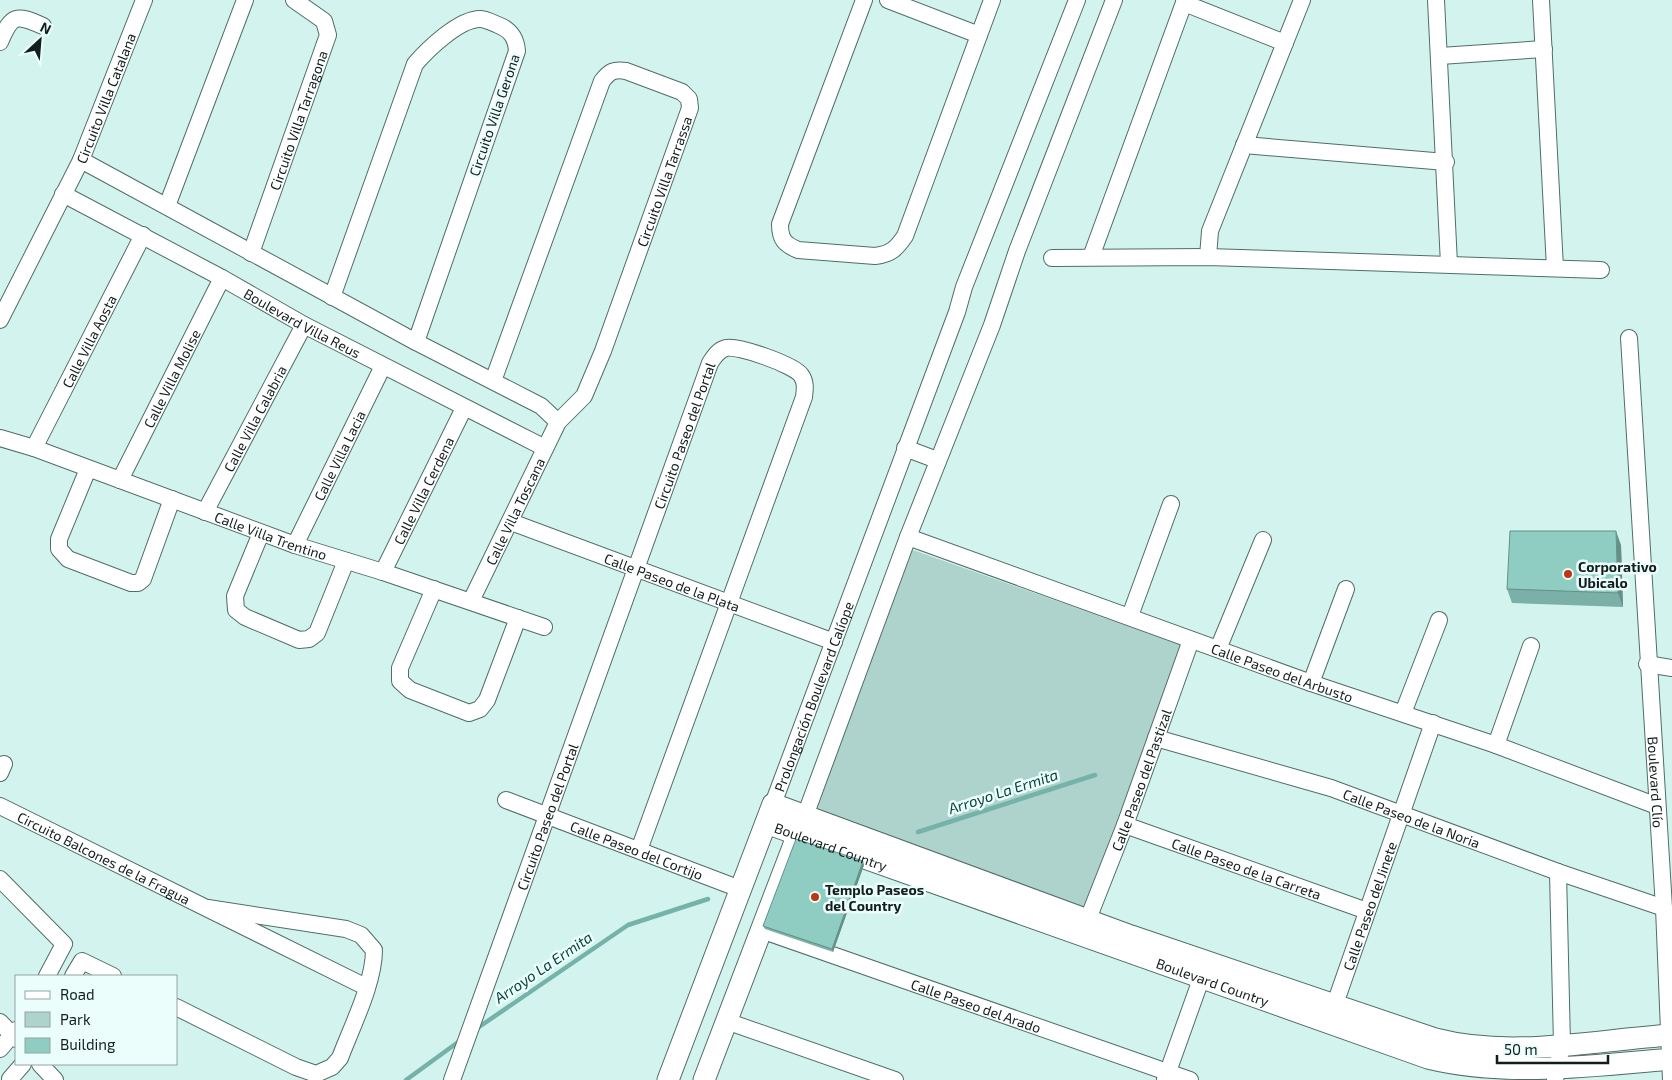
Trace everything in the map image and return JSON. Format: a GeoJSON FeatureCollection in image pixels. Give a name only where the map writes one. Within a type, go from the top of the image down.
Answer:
{"type":"FeatureCollection","features":[{"type":"Feature","properties":{"kind":"street","name":"Circuito Villa Catalana"},"geometry":{"type":"LineString","coordinates":[[0,320],[62,194],[81,160],[144,0]]}},
{"type":"Feature","properties":{"kind":"street"},"geometry":{"type":"LineString","coordinates":[[167,206],[245,0]]}},
{"type":"Feature","properties":{"kind":"street","name":"Circuito Villa Tarragona"},"geometry":{"type":"LineString","coordinates":[[251,252],[328,35],[324,21],[294,0]]}},
{"type":"Feature","properties":{"kind":"street"},"geometry":{"type":"LineString","coordinates":[[864,0],[780,224],[780,236],[786,245],[798,250],[875,256],[888,254],[897,248],[905,236],[992,0]]}},
{"type":"Feature","properties":{"kind":"street"},"geometry":{"type":"LineString","coordinates":[[888,0],[979,35]]}},
{"type":"Feature","properties":{"kind":"street","name":"Prolongación Boulevard Calíope"},"geometry":{"type":"LineString","coordinates":[[668,1080],[834,642],[957,312],[964,287],[1077,0]]}},
{"type":"Feature","properties":{"kind":"street"},"geometry":{"type":"LineString","coordinates":[[704,1080],[937,460],[992,325],[1017,251],[1114,0]]}},
{"type":"Feature","properties":{"kind":"street"},"geometry":{"type":"LineString","coordinates":[[1208,257],[1210,231],[1302,0]]}},
{"type":"Feature","properties":{"kind":"street"},"geometry":{"type":"LineString","coordinates":[[1436,0],[1446,162],[1449,264]]}},
{"type":"Feature","properties":{"kind":"street"},"geometry":{"type":"LineString","coordinates":[[1541,0],[1555,268]]}},
{"type":"Feature","properties":{"kind":"street"},"geometry":{"type":"LineString","coordinates":[[1091,257],[1184,1],[1285,43]]}},
{"type":"Feature","properties":{"kind":"street"},"geometry":{"type":"LineString","coordinates":[[0,42],[8,24],[14,18],[22,16],[43,26]]}},
{"type":"Feature","properties":{"kind":"street","name":"Circuito Villa Gerona"},"geometry":{"type":"LineString","coordinates":[[332,297],[415,64],[424,53],[462,24],[482,19],[503,27],[511,33],[516,41],[516,51],[416,342]]}},
{"type":"Feature","properties":{"kind":"street"},"geometry":{"type":"LineString","coordinates":[[1440,56],[1544,49]]}},
{"type":"Feature","properties":{"kind":"street","name":"Circuito Villa Tarrassa"},"geometry":{"type":"LineString","coordinates":[[493,381],[602,81],[609,72],[616,69],[682,92],[689,99],[690,108],[603,351],[584,396],[558,422]]}},
{"type":"Feature","properties":{"kind":"street"},"geometry":{"type":"LineString","coordinates":[[1244,144],[1446,162]]}},
{"type":"Feature","properties":{"kind":"street"},"geometry":{"type":"LineString","coordinates":[[81,160],[416,342],[541,406],[558,422]]}},
{"type":"Feature","properties":{"kind":"street","name":"Boulevard Villa Reus"},"geometry":{"type":"LineString","coordinates":[[62,194],[143,235],[383,366],[545,448]]}},
{"type":"Feature","properties":{"kind":"street","name":"Calle Villa Aosta"},"geometry":{"type":"LineString","coordinates":[[34,448],[143,235]]}},
{"type":"Feature","properties":{"kind":"street"},"geometry":{"type":"LineString","coordinates":[[1052,258],[1208,257],[1601,270]]}},
{"type":"Feature","properties":{"kind":"street","name":"Calle Villa Molise"},"geometry":{"type":"LineString","coordinates":[[120,480],[222,278]]}},
{"type":"Feature","properties":{"kind":"street","name":"Calle Villa Calabria"},"geometry":{"type":"LineString","coordinates":[[205,512],[304,324]]}},
{"type":"Feature","properties":{"kind":"street","name":"Boulevard Clío"},"geometry":{"type":"LineString","coordinates":[[1629,338],[1647,664],[1664,908],[1672,1080]]}},
{"type":"Feature","properties":{"kind":"street","name":"Circuito Paseo del Portal"},"geometry":{"type":"LineString","coordinates":[[452,1080],[710,363],[715,354],[724,348],[735,347],[791,367],[800,374],[805,385],[804,398],[639,850]]}},
{"type":"Feature","properties":{"kind":"street","name":"Calle Villa Lacia"},"geometry":{"type":"LineString","coordinates":[[295,545],[383,366]]}},
{"type":"Feature","properties":{"kind":"street","name":"Calle Villa Cerdena"},"geometry":{"type":"LineString","coordinates":[[383,572],[464,408]]}},
{"type":"Feature","properties":{"kind":"street","name":"Calle Villa Toscana"},"geometry":{"type":"LineString","coordinates":[[471,601],[558,422]]}},
{"type":"Feature","properties":{"kind":"street","name":"Calle Villa Trentino"},"geometry":{"type":"LineString","coordinates":[[1,440],[34,448],[295,545],[383,572],[544,626]]}},
{"type":"Feature","properties":{"kind":"street"},"geometry":{"type":"LineString","coordinates":[[905,448],[937,460]]}},
{"type":"Feature","properties":{"kind":"street"},"geometry":{"type":"LineString","coordinates":[[88,468],[59,539],[59,549],[68,559],[131,583],[138,583],[143,579],[172,499]]}},
{"type":"Feature","properties":{"kind":"street"},"geometry":{"type":"LineString","coordinates":[[1130,616],[1171,504]]}},
{"type":"Feature","properties":{"kind":"street","name":"Calle Paseo de la Plata"},"geometry":{"type":"LineString","coordinates":[[511,522],[834,642]]}},
{"type":"Feature","properties":{"kind":"street"},"geometry":{"type":"LineString","coordinates":[[262,533],[235,596],[236,610],[245,617],[299,640],[309,639],[317,633],[346,562]]}},
{"type":"Feature","properties":{"kind":"street","name":"Calle Paseo del Arbusto"},"geometry":{"type":"LineString","coordinates":[[908,537],[1311,683],[1496,745],[1658,806]]}},
{"type":"Feature","properties":{"kind":"street"},"geometry":{"type":"LineString","coordinates":[[1218,649],[1263,540]]}},
{"type":"Feature","properties":{"kind":"street"},"geometry":{"type":"LineString","coordinates":[[1311,683],[1346,588]]}},
{"type":"Feature","properties":{"kind":"street"},"geometry":{"type":"LineString","coordinates":[[434,589],[400,668],[400,681],[410,690],[469,713],[480,709],[487,700],[518,618]]}},
{"type":"Feature","properties":{"kind":"street"},"geometry":{"type":"LineString","coordinates":[[1403,713],[1439,620]]}},
{"type":"Feature","properties":{"kind":"street","name":"Calle Paseo del Pastizal"},"geometry":{"type":"LineString","coordinates":[[1088,920],[1125,825],[1191,640]]}},
{"type":"Feature","properties":{"kind":"street"},"geometry":{"type":"LineString","coordinates":[[1496,745],[1531,646]]}},
{"type":"Feature","properties":{"kind":"street"},"geometry":{"type":"LineString","coordinates":[[1647,664],[1672,668]]}},
{"type":"Feature","properties":{"kind":"street","name":"Calle Paseo del Jinete"},"geometry":{"type":"LineString","coordinates":[[1335,1004],[1433,723]]}},
{"type":"Feature","properties":{"kind":"street","name":"Calle Paseo de la Noria"},"geometry":{"type":"LineString","coordinates":[[1156,738],[1331,788],[1558,872],[1664,908]]}},
{"type":"Feature","properties":{"kind":"street","name":"Calle Paseo del Cortijo"},"geometry":{"type":"LineString","coordinates":[[506,800],[740,889]]}},
{"type":"Feature","properties":{"kind":"street","name":"Circuito Balcones de la Fragua"},"geometry":{"type":"LineString","coordinates":[[0,806],[366,987]]}},
{"type":"Feature","properties":{"kind":"street","name":"Boulevard Country"},"geometry":{"type":"LineString","coordinates":[[769,814],[1088,920],[1204,970],[1335,1004],[1435,1039],[1464,1047],[1512,1048],[1671,1035]]}},
{"type":"Feature","properties":{"kind":"street","name":"Boulevard Country"},"geometry":{"type":"LineString","coordinates":[[801,825],[1204,970],[1428,1058],[1458,1066],[1507,1068],[1556,1074],[1671,1059]]}},
{"type":"Feature","properties":{"kind":"street","name":"Calle Paseo de la Carreta"},"geometry":{"type":"LineString","coordinates":[[1125,825],[1367,911]]}},
{"type":"Feature","properties":{"kind":"street"},"geometry":{"type":"LineString","coordinates":[[1556,1074],[1562,1044],[1558,872]]}},
{"type":"Feature","properties":{"kind":"street"},"geometry":{"type":"LineString","coordinates":[[0,879],[64,944],[48,975]]}},
{"type":"Feature","properties":{"kind":"street","name":"Circuito Balcones de la Fragua"},"geometry":{"type":"LineString","coordinates":[[178,1009],[296,1067],[316,1074],[332,1067],[340,1058],[366,987],[374,960],[374,950],[361,935],[346,928],[208,908]]}},
{"type":"Feature","properties":{"kind":"street","name":"Calle Paseo del Arado"},"geometry":{"type":"LineString","coordinates":[[761,930],[1166,1076],[1190,1080]]}},
{"type":"Feature","properties":{"kind":"street"},"geometry":{"type":"LineString","coordinates":[[74,975],[82,961],[111,975]]}},
{"type":"Feature","properties":{"kind":"street"},"geometry":{"type":"LineString","coordinates":[[1166,1076],[1204,970]]}},
{"type":"Feature","properties":{"kind":"street"},"geometry":{"type":"LineString","coordinates":[[726,1021],[895,1080]]}},
{"type":"Feature","properties":{"kind":"street"},"geometry":{"type":"LineString","coordinates":[[0,1022],[15,1035],[0,1049]]}},
{"type":"Feature","properties":{"kind":"street"},"geometry":{"type":"LineString","coordinates":[[7,1076],[22,1065]]}},
{"type":"Feature","properties":{"kind":"street"},"geometry":{"type":"LineString","coordinates":[[41,1065],[55,1080]]}},
{"type":"Feature","properties":{"kind":"green space"},"geometry":{"type":"Polygon","coordinates":[[[910,549],[1181,645],[1084,913],[812,813],[910,549]]]}},
{"type":"Feature","properties":{"kind":"building","name":"Corporativo Ubicalo"},"geometry":{"type":"Polygon","coordinates":[[[1510,531],[1616,531],[1618,593],[1507,589],[1510,531]]]}},
{"type":"Feature","properties":{"kind":"building","name":"Templo Paseos del Country"},"geometry":{"type":"Polygon","coordinates":[[[796,839],[863,861],[832,949],[763,926],[796,839]]]}},
{"type":"Feature","properties":{"kind":"waterway","name":"Arroyo La Ermita"},"geometry":{"type":"LineString","coordinates":[[918,832],[1095,775]]}},
{"type":"Feature","properties":{"kind":"waterway","name":"Arroyo La Ermita"},"geometry":{"type":"LineString","coordinates":[[476,1029],[628,925],[708,899]]}},
{"type":"Feature","properties":{"kind":"waterway","name":"Arroyo La Ermita"},"geometry":{"type":"LineString","coordinates":[[406,1080],[461,1040]]}},
{"type":"Feature","properties":{"kind":"place","name":"Corporativo Ubicalo"},"geometry":{"type":"Point","coordinates":[1568,574]}},
{"type":"Feature","properties":{"kind":"place","name":"Templo Paseos del Country"},"geometry":{"type":"Point","coordinates":[815,897]}}]}
